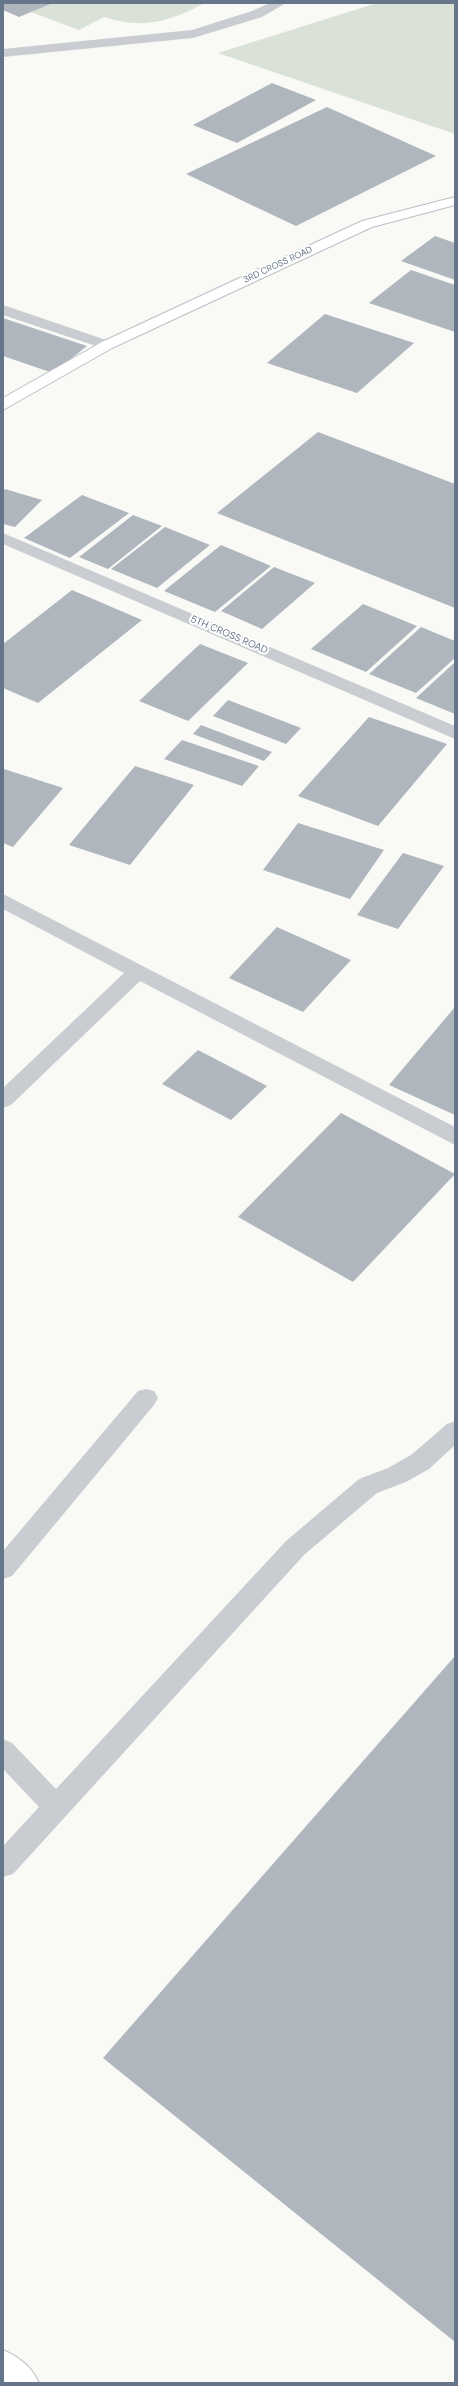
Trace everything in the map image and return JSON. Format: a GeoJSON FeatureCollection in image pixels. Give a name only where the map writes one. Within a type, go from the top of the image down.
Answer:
{"type":"FeatureCollection","features":[{"type":"Feature","properties":{"kind":"main road","name":"3RD CROSS ROAD"},"geometry":{"type":"LineString","coordinates":[[3,405],[107,345],[367,224],[455,201]]}},
{"type":"Feature","properties":{"kind":"main road"},"geometry":{"type":"LineString","coordinates":[[3,2366],[23,2383]]}},
{"type":"Feature","properties":{"kind":"street"},"geometry":{"type":"LineString","coordinates":[[3,53],[56,49],[193,34],[257,14],[280,3]]}},
{"type":"Feature","properties":{"kind":"street"},"geometry":{"type":"LineString","coordinates":[[3,310],[107,345]]}},
{"type":"Feature","properties":{"kind":"street","name":"5TH CROSS ROAD"},"geometry":{"type":"LineString","coordinates":[[3,538],[455,733]]}},
{"type":"Feature","properties":{"kind":"street"},"geometry":{"type":"LineString","coordinates":[[3,901],[455,1137]]}},
{"type":"Feature","properties":{"kind":"street"},"geometry":{"type":"LineString","coordinates":[[3,1100],[138,972]]}},
{"type":"Feature","properties":{"kind":"street"},"geometry":{"type":"LineString","coordinates":[[3,1569],[146,1398]]}},
{"type":"Feature","properties":{"kind":"street"},"geometry":{"type":"LineString","coordinates":[[3,1865],[295,1548],[368,1486],[397,1475],[420,1462],[455,1430]]}},
{"type":"Feature","properties":{"kind":"street"},"geometry":{"type":"LineString","coordinates":[[3,1751],[56,1807]]}},
{"type":"Feature","properties":{"kind":"shaded area"},"geometry":{"type":"Polygon","coordinates":[[[53,3],[205,3],[180,15],[156,22],[132,23],[104,17],[79,30],[31,12],[53,3]]]}},
{"type":"Feature","properties":{"kind":"shaded area"},"geometry":{"type":"Polygon","coordinates":[[[377,3],[455,3],[455,134],[218,53],[377,3]]]}},
{"type":"Feature","properties":{"kind":"building"},"geometry":{"type":"Polygon","coordinates":[[[3,3],[53,3],[19,17],[3,10],[3,3]]]}},
{"type":"Feature","properties":{"kind":"building"},"geometry":{"type":"Polygon","coordinates":[[[272,83],[316,100],[237,143],[193,125],[272,83]]]}},
{"type":"Feature","properties":{"kind":"building"},"geometry":{"type":"Polygon","coordinates":[[[327,107],[436,156],[296,226],[186,174],[327,107]]]}},
{"type":"Feature","properties":{"kind":"building"},"geometry":{"type":"Polygon","coordinates":[[[435,236],[455,243],[455,280],[401,261],[435,236]]]}},
{"type":"Feature","properties":{"kind":"building"},"geometry":{"type":"Polygon","coordinates":[[[411,270],[455,285],[455,332],[369,303],[411,270]]]}},
{"type":"Feature","properties":{"kind":"building"},"geometry":{"type":"Polygon","coordinates":[[[325,314],[414,343],[357,393],[267,363],[325,314]]]}},
{"type":"Feature","properties":{"kind":"building"},"geometry":{"type":"Polygon","coordinates":[[[3,318],[87,346],[53,373],[3,356],[3,318]]]}},
{"type":"Feature","properties":{"kind":"building"},"geometry":{"type":"Polygon","coordinates":[[[318,432],[455,484],[455,608],[217,513],[318,432]]]}},
{"type":"Feature","properties":{"kind":"building"},"geometry":{"type":"Polygon","coordinates":[[[5,489],[42,500],[15,527],[3,524],[3,491],[5,489]]]}},
{"type":"Feature","properties":{"kind":"building"},"geometry":{"type":"Polygon","coordinates":[[[82,495],[129,513],[70,558],[24,538],[82,495]]]}},
{"type":"Feature","properties":{"kind":"building"},"geometry":{"type":"Polygon","coordinates":[[[133,515],[162,526],[108,569],[79,557],[133,515]]]}},
{"type":"Feature","properties":{"kind":"building"},"geometry":{"type":"Polygon","coordinates":[[[165,527],[210,545],[157,588],[111,569],[165,527]]]}},
{"type":"Feature","properties":{"kind":"building"},"geometry":{"type":"Polygon","coordinates":[[[221,545],[271,566],[215,612],[164,591],[221,545]]]}},
{"type":"Feature","properties":{"kind":"building"},"geometry":{"type":"Polygon","coordinates":[[[274,567],[315,583],[262,629],[221,611],[274,567]]]}},
{"type":"Feature","properties":{"kind":"building"},"geometry":{"type":"Polygon","coordinates":[[[72,590],[142,620],[38,703],[3,688],[3,644],[72,590]]]}},
{"type":"Feature","properties":{"kind":"building"},"geometry":{"type":"Polygon","coordinates":[[[363,604],[417,626],[366,672],[311,649],[363,604]]]}},
{"type":"Feature","properties":{"kind":"building"},"geometry":{"type":"Polygon","coordinates":[[[421,627],[455,641],[455,658],[416,693],[369,674],[421,627]]]}},
{"type":"Feature","properties":{"kind":"building"},"geometry":{"type":"Polygon","coordinates":[[[200,644],[248,663],[188,721],[139,701],[200,644]]]}},
{"type":"Feature","properties":{"kind":"building"},"geometry":{"type":"Polygon","coordinates":[[[455,662],[455,714],[416,698],[455,662]]]}},
{"type":"Feature","properties":{"kind":"building"},"geometry":{"type":"Polygon","coordinates":[[[228,700],[301,728],[286,744],[213,716],[228,700]]]}},
{"type":"Feature","properties":{"kind":"building"},"geometry":{"type":"Polygon","coordinates":[[[369,717],[447,744],[378,826],[298,796],[369,717]]]}},
{"type":"Feature","properties":{"kind":"building"},"geometry":{"type":"Polygon","coordinates":[[[201,725],[272,752],[264,761],[193,734],[201,725]]]}},
{"type":"Feature","properties":{"kind":"building"},"geometry":{"type":"Polygon","coordinates":[[[182,740],[259,766],[242,786],[164,759],[182,740]]]}},
{"type":"Feature","properties":{"kind":"building"},"geometry":{"type":"Polygon","coordinates":[[[135,766],[194,785],[130,865],[69,845],[135,766]]]}},
{"type":"Feature","properties":{"kind":"building"},"geometry":{"type":"Polygon","coordinates":[[[4,769],[63,788],[13,847],[3,843],[4,769]]]}},
{"type":"Feature","properties":{"kind":"building"},"geometry":{"type":"Polygon","coordinates":[[[298,823],[384,850],[350,899],[263,870],[298,823]]]}},
{"type":"Feature","properties":{"kind":"building"},"geometry":{"type":"Polygon","coordinates":[[[403,853],[444,866],[398,929],[357,915],[403,853]]]}},
{"type":"Feature","properties":{"kind":"building"},"geometry":{"type":"Polygon","coordinates":[[[277,927],[351,960],[303,1012],[229,978],[277,927]]]}},
{"type":"Feature","properties":{"kind":"building"},"geometry":{"type":"Polygon","coordinates":[[[455,1007],[455,1115],[389,1085],[455,1007]]]}},
{"type":"Feature","properties":{"kind":"building"},"geometry":{"type":"Polygon","coordinates":[[[198,1050],[267,1086],[231,1120],[162,1084],[198,1050]]]}},
{"type":"Feature","properties":{"kind":"building"},"geometry":{"type":"Polygon","coordinates":[[[341,1113],[455,1174],[353,1282],[238,1217],[341,1113]]]}},
{"type":"Feature","properties":{"kind":"building"},"geometry":{"type":"Polygon","coordinates":[[[455,1656],[455,2342],[103,2058],[455,1656]]]}}]}
